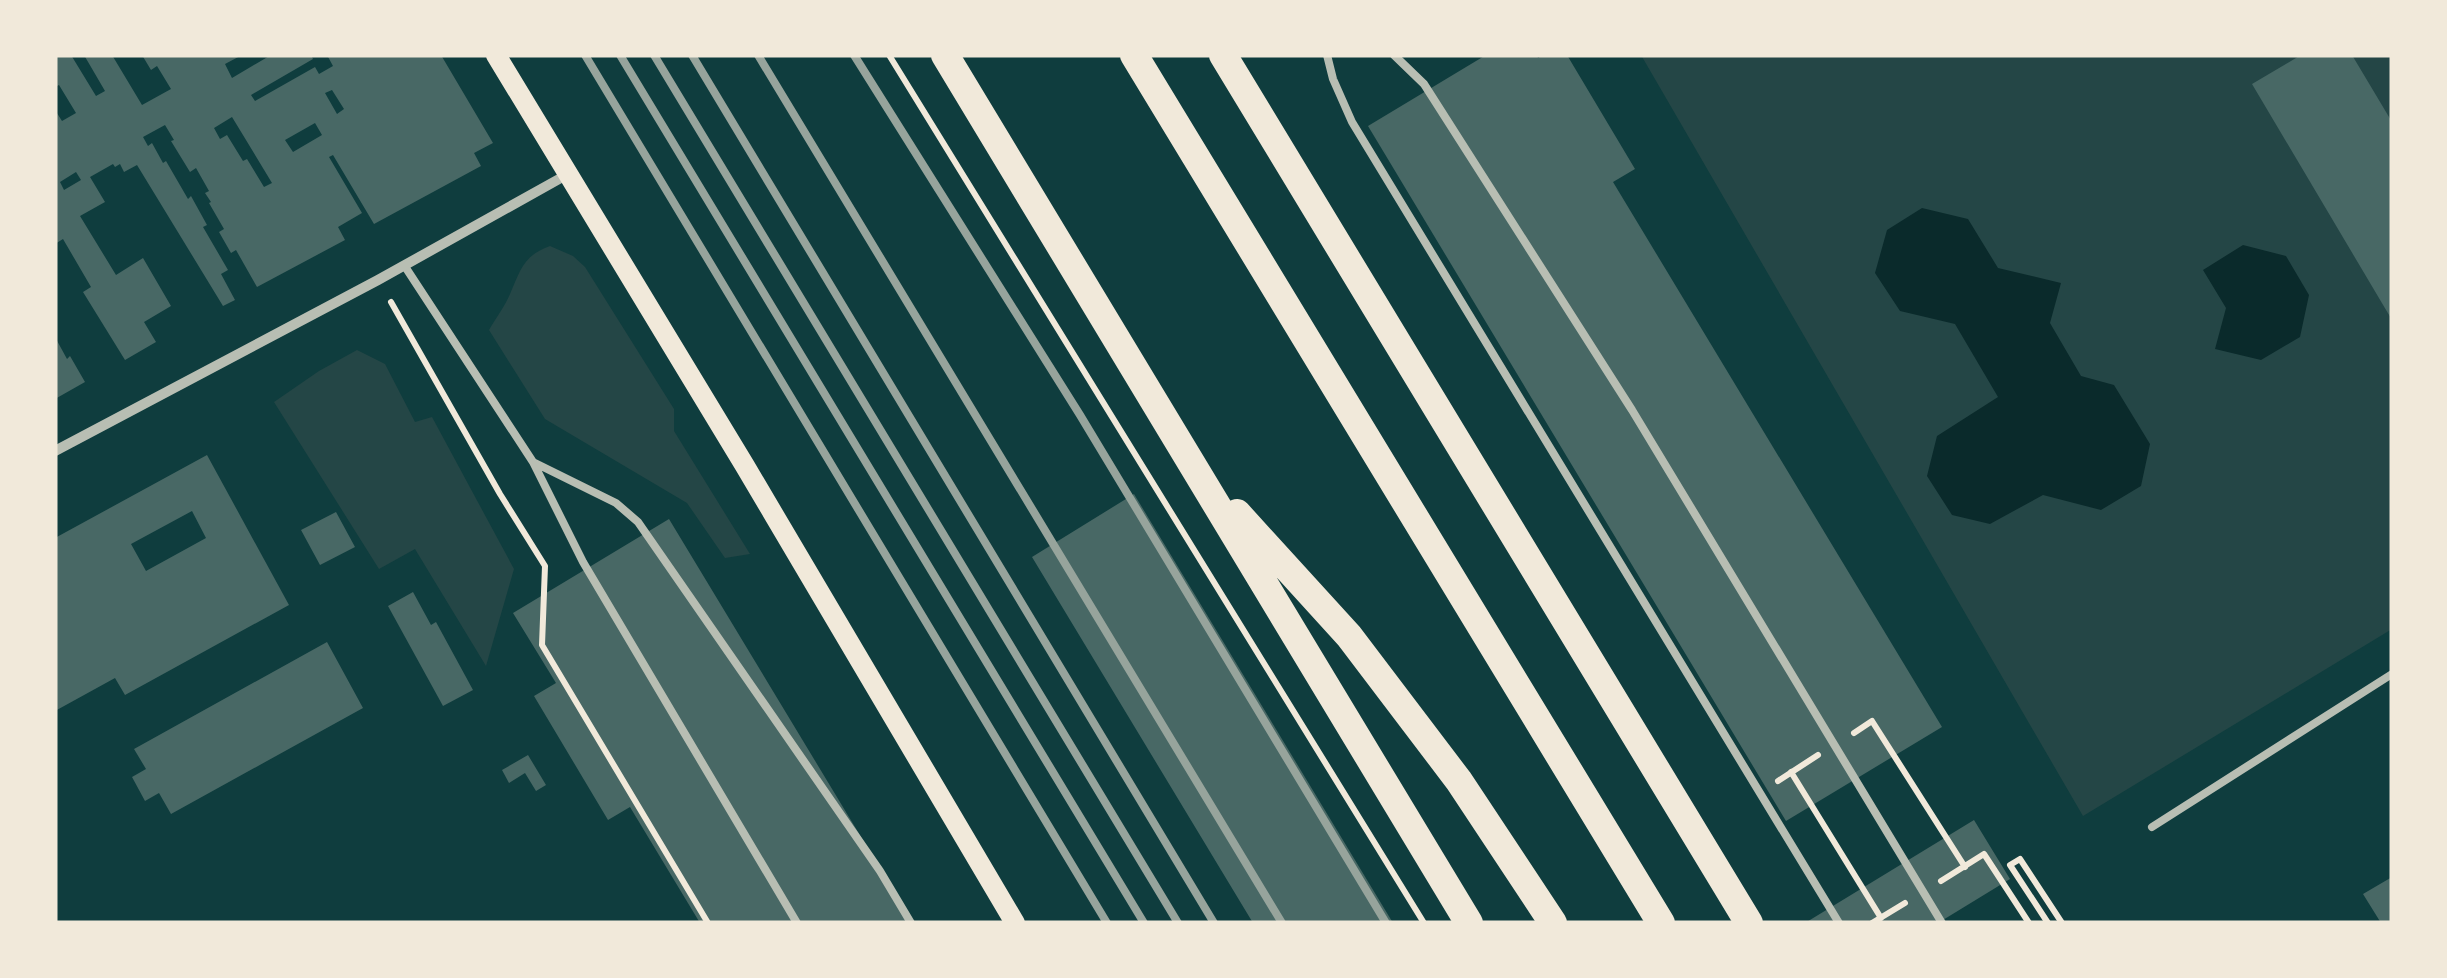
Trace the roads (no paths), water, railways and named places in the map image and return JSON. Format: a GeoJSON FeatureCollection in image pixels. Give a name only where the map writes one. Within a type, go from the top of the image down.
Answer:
{"type":"FeatureCollection","features":[{"type":"Feature","properties":{"kind":"highway"},"geometry":{"type":"LineString","coordinates":[[946,55],[1469,923]]}},
{"type":"Feature","properties":{"kind":"highway"},"geometry":{"type":"LineString","coordinates":[[1134,55],[1661,923]]}},
{"type":"Feature","properties":{"kind":"highway"},"geometry":{"type":"LineString","coordinates":[[1222,55],[1749,923]]}},
{"type":"Feature","properties":{"kind":"highway"},"geometry":{"type":"LineString","coordinates":[[1196,469],[1349,636],[1459,781],[1554,923]]}},
{"type":"Feature","properties":{"kind":"main road"},"geometry":{"type":"LineString","coordinates":[[496,55],[1015,923]]}},
{"type":"Feature","properties":{"kind":"street"},"geometry":{"type":"LineString","coordinates":[[55,450],[378,280],[568,174]]}},
{"type":"Feature","properties":{"kind":"lane"},"geometry":{"type":"LineString","coordinates":[[1327,55],[1352,122],[1839,923]]}},
{"type":"Feature","properties":{"kind":"lane"},"geometry":{"type":"LineString","coordinates":[[1394,55],[1424,84],[1621,394],[1942,923]]}},
{"type":"Feature","properties":{"kind":"lane"},"geometry":{"type":"LineString","coordinates":[[404,265],[533,462],[583,562],[797,923]]}},
{"type":"Feature","properties":{"kind":"lane"},"geometry":{"type":"LineString","coordinates":[[533,462],[616,504],[638,522],[880,871],[911,923]]}},
{"type":"Feature","properties":{"kind":"lane"},"geometry":{"type":"LineString","coordinates":[[2152,827],[2392,674]]}},
{"type":"Feature","properties":{"kind":"railway"},"geometry":{"type":"LineString","coordinates":[[585,55],[1107,923]]}},
{"type":"Feature","properties":{"kind":"railway"},"geometry":{"type":"LineString","coordinates":[[620,55],[1144,923]]}},
{"type":"Feature","properties":{"kind":"railway"},"geometry":{"type":"LineString","coordinates":[[654,55],[1178,923]]}},
{"type":"Feature","properties":{"kind":"railway"},"geometry":{"type":"LineString","coordinates":[[692,55],[1214,923]]}},
{"type":"Feature","properties":{"kind":"railway"},"geometry":{"type":"LineString","coordinates":[[758,55],[1282,923]]}},
{"type":"Feature","properties":{"kind":"railway"},"geometry":{"type":"LineString","coordinates":[[854,55],[1080,415],[1386,923]]}}]}
